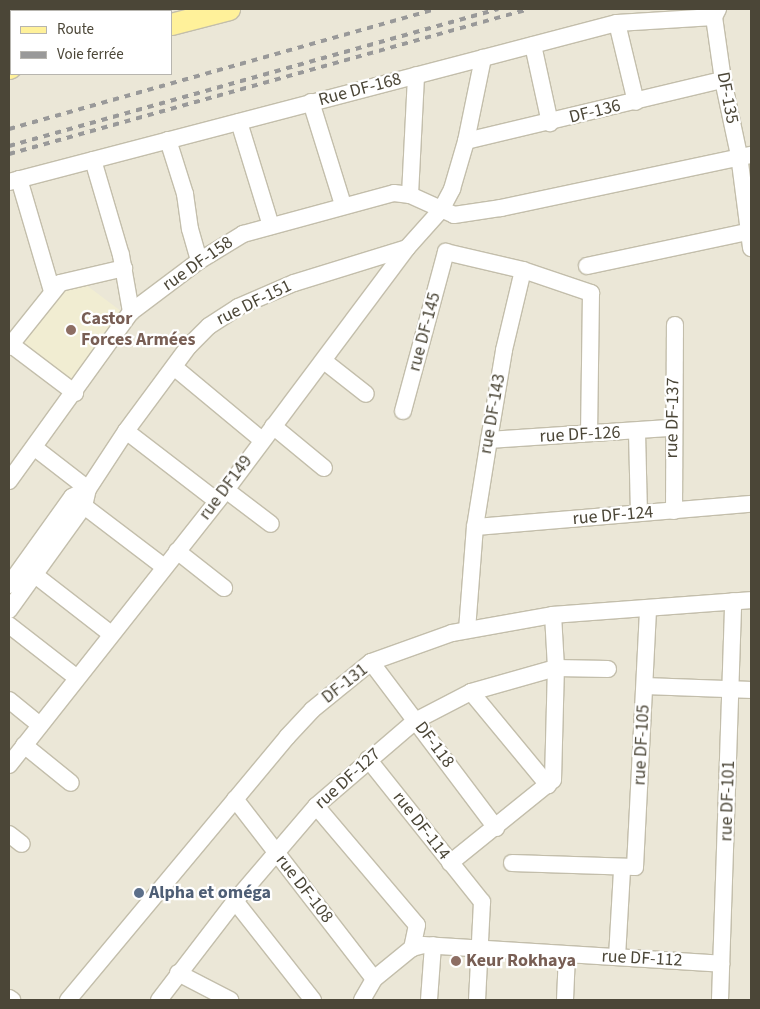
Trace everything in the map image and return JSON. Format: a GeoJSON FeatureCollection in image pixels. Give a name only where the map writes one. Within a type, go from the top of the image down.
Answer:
{"type":"FeatureCollection","features":[{"type":"Feature","properties":{"kind":"main road"},"geometry":{"type":"LineString","coordinates":[[172,24],[229,9]]}},
{"type":"Feature","properties":{"kind":"street","name":"Rue DF-168"},"geometry":{"type":"LineString","coordinates":[[14,180],[617,23],[716,13]]}},
{"type":"Feature","properties":{"kind":"street","name":"DF-135"},"geometry":{"type":"LineString","coordinates":[[716,13],[723,80],[745,155],[751,248]]}},
{"type":"Feature","properties":{"kind":"street"},"geometry":{"type":"LineString","coordinates":[[617,23],[636,102]]}},
{"type":"Feature","properties":{"kind":"street"},"geometry":{"type":"LineString","coordinates":[[533,45],[550,123]]}},
{"type":"Feature","properties":{"kind":"street","name":"rue DF149"},"geometry":{"type":"LineString","coordinates":[[9,765],[221,496],[262,440],[324,362],[407,248],[441,210],[455,182],[466,141],[483,58]]}},
{"type":"Feature","properties":{"kind":"street"},"geometry":{"type":"LineString","coordinates":[[410,195],[416,75]]}},
{"type":"Feature","properties":{"kind":"street","name":"DF-136"},"geometry":{"type":"LineString","coordinates":[[466,141],[550,123],[723,80]]}},
{"type":"Feature","properties":{"kind":"street"},"geometry":{"type":"LineString","coordinates":[[311,102],[342,205]]}},
{"type":"Feature","properties":{"kind":"street"},"geometry":{"type":"LineString","coordinates":[[239,122],[271,226]]}},
{"type":"Feature","properties":{"kind":"street"},"geometry":{"type":"LineString","coordinates":[[168,140],[185,194],[190,229],[200,261]]}},
{"type":"Feature","properties":{"kind":"street","name":"rue DF-158"},"geometry":{"type":"LineString","coordinates":[[9,481],[75,393],[131,312],[230,240],[342,205],[394,193],[410,195],[454,215],[501,208],[745,155]]}},
{"type":"Feature","properties":{"kind":"street"},"geometry":{"type":"LineString","coordinates":[[94,160],[124,268],[131,312]]}},
{"type":"Feature","properties":{"kind":"street"},"geometry":{"type":"LineString","coordinates":[[14,180],[52,291]]}},
{"type":"Feature","properties":{"kind":"street"},"geometry":{"type":"LineString","coordinates":[[587,266],[751,231]]}},
{"type":"Feature","properties":{"kind":"street","name":"rue DF-151"},"geometry":{"type":"LineString","coordinates":[[9,610],[84,506],[88,489],[126,431],[174,367],[209,326],[238,307],[294,283],[407,248]]}},
{"type":"Feature","properties":{"kind":"street","name":"rue DF-145"},"geometry":{"type":"LineString","coordinates":[[404,412],[446,252],[523,270]]}},
{"type":"Feature","properties":{"kind":"street"},"geometry":{"type":"LineString","coordinates":[[75,393],[9,345],[52,291],[70,278],[124,268]]}},
{"type":"Feature","properties":{"kind":"street"},"geometry":{"type":"LineString","coordinates":[[523,270],[591,292],[589,433]]}},
{"type":"Feature","properties":{"kind":"street","name":"rue DF-143"},"geometry":{"type":"LineString","coordinates":[[467,630],[475,527],[488,440],[504,350],[523,270]]}},
{"type":"Feature","properties":{"kind":"street","name":"rue DF-137"},"geometry":{"type":"LineString","coordinates":[[674,511],[672,428],[675,325]]}},
{"type":"Feature","properties":{"kind":"street"},"geometry":{"type":"LineString","coordinates":[[324,362],[366,394]]}},
{"type":"Feature","properties":{"kind":"street"},"geometry":{"type":"LineString","coordinates":[[174,367],[262,440]]}},
{"type":"Feature","properties":{"kind":"street"},"geometry":{"type":"LineString","coordinates":[[273,426],[324,468]]}},
{"type":"Feature","properties":{"kind":"street","name":"rue DF-126"},"geometry":{"type":"LineString","coordinates":[[488,440],[589,433],[637,432],[672,428]]}},
{"type":"Feature","properties":{"kind":"street"},"geometry":{"type":"LineString","coordinates":[[126,431],[221,496],[271,524]]}},
{"type":"Feature","properties":{"kind":"street"},"geometry":{"type":"LineString","coordinates":[[637,432],[639,513]]}},
{"type":"Feature","properties":{"kind":"street"},"geometry":{"type":"LineString","coordinates":[[35,448],[88,489]]}},
{"type":"Feature","properties":{"kind":"street","name":"rue DF-151"},"geometry":{"type":"LineString","coordinates":[[9,585],[72,497],[88,489]]}},
{"type":"Feature","properties":{"kind":"street","name":"rue DF-124"},"geometry":{"type":"LineString","coordinates":[[475,527],[751,504]]}},
{"type":"Feature","properties":{"kind":"street"},"geometry":{"type":"LineString","coordinates":[[84,506],[164,567]]}},
{"type":"Feature","properties":{"kind":"street"},"geometry":{"type":"LineString","coordinates":[[177,551],[224,588]]}},
{"type":"Feature","properties":{"kind":"street"},"geometry":{"type":"LineString","coordinates":[[35,575],[111,634]]}},
{"type":"Feature","properties":{"kind":"street","name":"DF-131"},"geometry":{"type":"LineString","coordinates":[[72,999],[235,799],[312,710],[371,662],[424,641],[467,630],[553,615],[751,600]]}},
{"type":"Feature","properties":{"kind":"street","name":"rue DF-101"},"geometry":{"type":"LineString","coordinates":[[720,1000],[732,689],[733,601]]}},
{"type":"Feature","properties":{"kind":"street","name":"rue DF-105"},"geometry":{"type":"LineString","coordinates":[[622,869],[632,869],[636,863],[646,686],[648,608]]}},
{"type":"Feature","properties":{"kind":"street"},"geometry":{"type":"LineString","coordinates":[[450,863],[550,783],[556,668],[553,615]]}},
{"type":"Feature","properties":{"kind":"street"},"geometry":{"type":"LineString","coordinates":[[9,625],[77,678]]}},
{"type":"Feature","properties":{"kind":"street","name":"DF-118"},"geometry":{"type":"LineString","coordinates":[[371,662],[496,828]]}},
{"type":"Feature","properties":{"kind":"street","name":"rue DF-127"},"geometry":{"type":"LineString","coordinates":[[159,1000],[235,901],[316,806],[368,759],[415,721],[471,692],[556,668],[608,669]]}},
{"type":"Feature","properties":{"kind":"street"},"geometry":{"type":"LineString","coordinates":[[646,686],[751,690]]}},
{"type":"Feature","properties":{"kind":"street"},"geometry":{"type":"LineString","coordinates":[[471,692],[550,783]]}},
{"type":"Feature","properties":{"kind":"street"},"geometry":{"type":"LineString","coordinates":[[9,700],[40,725]]}},
{"type":"Feature","properties":{"kind":"street"},"geometry":{"type":"LineString","coordinates":[[24,745],[71,783]]}},
{"type":"Feature","properties":{"kind":"street","name":"rue DF-114"},"geometry":{"type":"LineString","coordinates":[[368,759],[482,902],[479,950]]}},
{"type":"Feature","properties":{"kind":"street","name":"rue DF-108"},"geometry":{"type":"LineString","coordinates":[[235,799],[374,979]]}},
{"type":"Feature","properties":{"kind":"street"},"geometry":{"type":"LineString","coordinates":[[316,806],[415,922],[418,928],[412,948],[374,979],[362,1000]]}},
{"type":"Feature","properties":{"kind":"street"},"geometry":{"type":"LineString","coordinates":[[512,863],[622,869],[617,958]]}},
{"type":"Feature","properties":{"kind":"street"},"geometry":{"type":"LineString","coordinates":[[235,901],[313,1000]]}},
{"type":"Feature","properties":{"kind":"street"},"geometry":{"type":"LineString","coordinates":[[429,1000],[433,945]]}},
{"type":"Feature","properties":{"kind":"street","name":"rue DF-112"},"geometry":{"type":"LineString","coordinates":[[412,948],[433,945],[479,950],[721,964]]}},
{"type":"Feature","properties":{"kind":"street"},"geometry":{"type":"LineString","coordinates":[[477,1000],[479,950]]}},
{"type":"Feature","properties":{"kind":"street"},"geometry":{"type":"LineString","coordinates":[[564,1000],[567,955]]}},
{"type":"Feature","properties":{"kind":"street"},"geometry":{"type":"LineString","coordinates":[[178,973],[230,1000]]}},
{"type":"Feature","properties":{"kind":"shaded area"},"geometry":{"type":"Polygon","coordinates":[[[9,9],[751,9],[751,1000],[9,1000],[9,9]]]}},
{"type":"Feature","properties":{"kind":"shaded area"},"geometry":{"type":"Polygon","coordinates":[[[9,9],[159,9],[10,10],[9,49],[9,9]]]}},
{"type":"Feature","properties":{"kind":"shaded area","name":"Castor Forces Armées"},"geometry":{"type":"Polygon","coordinates":[[[78,279],[125,314],[73,388],[15,345],[66,281],[78,279]]]}},
{"type":"Feature","properties":{"kind":"railway"},"geometry":{"type":"LineString","coordinates":[[9,129],[435,9]]}},
{"type":"Feature","properties":{"kind":"railway"},"geometry":{"type":"LineString","coordinates":[[9,146],[498,9]]}},
{"type":"Feature","properties":{"kind":"railway"},"geometry":{"type":"LineString","coordinates":[[9,154],[529,9]]}},
{"type":"Feature","properties":{"kind":"place","name":"Castor Forces Armées"},"geometry":{"type":"Point","coordinates":[71,330]}},
{"type":"Feature","properties":{"kind":"place","name":"Alpha et oméga"},"geometry":{"type":"Point","coordinates":[139,893]}},
{"type":"Feature","properties":{"kind":"place","name":"Keur Rokhaya"},"geometry":{"type":"Point","coordinates":[456,961]}}]}
